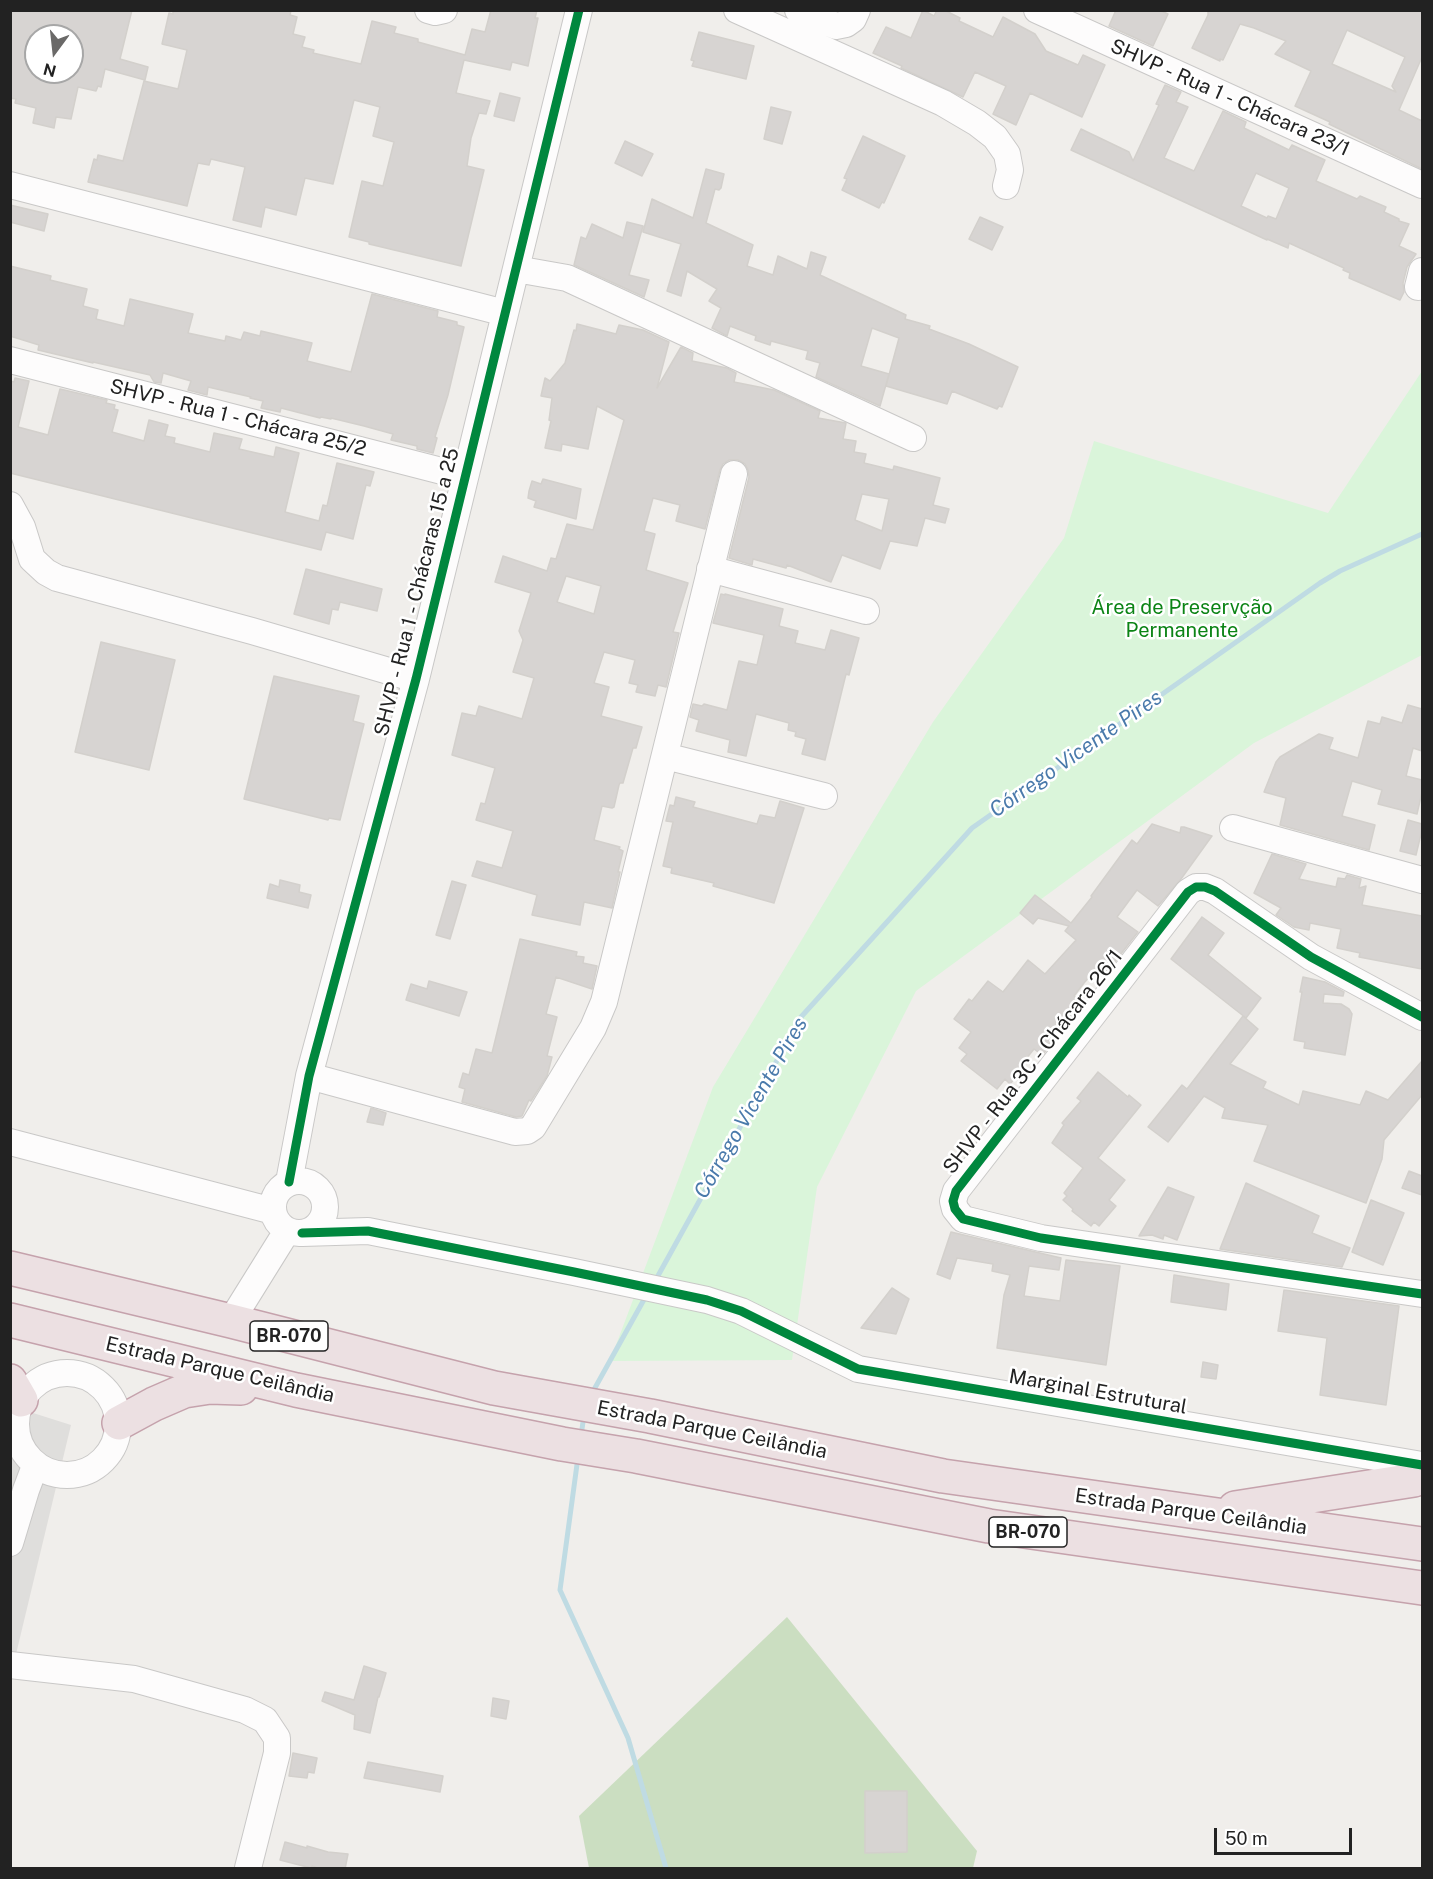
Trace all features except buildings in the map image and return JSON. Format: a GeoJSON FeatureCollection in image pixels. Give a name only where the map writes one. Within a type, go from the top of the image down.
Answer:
{"type":"FeatureCollection","features":[{"type":"Feature","properties":{"kind":"highway","name":"Estrada Parque Ceilândia"},"geometry":{"type":"LineString","coordinates":[[10,1268],[494,1388],[650,1416],[943,1476],[1422,1544]]}},
{"type":"Feature","properties":{"kind":"highway","name":"Estrada Parque Ceilândia"},"geometry":{"type":"LineString","coordinates":[[10,1320],[296,1389],[562,1444],[636,1456],[989,1526],[1422,1588]]}},
{"type":"Feature","properties":{"kind":"highway"},"geometry":{"type":"LineString","coordinates":[[119,1423],[184,1391],[210,1387],[296,1389]]}},
{"type":"Feature","properties":{"kind":"highway"},"geometry":{"type":"LineString","coordinates":[[1200,1514],[1422,1477]]}},
{"type":"Feature","properties":{"kind":"street"},"geometry":{"type":"LineString","coordinates":[[428,10],[435,12],[444,10]]}},
{"type":"Feature","properties":{"kind":"street","name":"SHVP - Rua 1 - Chácaras 15 a 25"},"geometry":{"type":"LineString","coordinates":[[289,1182],[309,1076],[416,679],[579,10]]}},
{"type":"Feature","properties":{"kind":"street"},"geometry":{"type":"LineString","coordinates":[[737,10],[943,103],[977,123],[995,137],[1007,154],[1010,170],[1006,186]]}},
{"type":"Feature","properties":{"kind":"street"},"geometry":{"type":"LineString","coordinates":[[798,10],[836,26],[846,24],[853,19],[857,10]]}},
{"type":"Feature","properties":{"kind":"street","name":"SHVP - Rua 1 - Chácara 23/1"},"geometry":{"type":"LineString","coordinates":[[1037,10],[1422,185]]}},
{"type":"Feature","properties":{"kind":"street"},"geometry":{"type":"LineString","coordinates":[[10,185],[505,314]]}},
{"type":"Feature","properties":{"kind":"street"},"geometry":{"type":"LineString","coordinates":[[516,269],[567,278],[913,438]]}},
{"type":"Feature","properties":{"kind":"street","name":"SHVP - Rua 1 - Chácara 25/2"},"geometry":{"type":"LineString","coordinates":[[10,360],[465,477]]}},
{"type":"Feature","properties":{"kind":"street"},"geometry":{"type":"LineString","coordinates":[[309,1076],[516,1132],[526,1131],[533,1127],[593,1028],[604,1002],[734,474]]}},
{"type":"Feature","properties":{"kind":"street"},"geometry":{"type":"LineString","coordinates":[[10,505],[22,527],[32,559],[46,572],[57,578],[263,634],[416,679]]}},
{"type":"Feature","properties":{"kind":"street"},"geometry":{"type":"LineString","coordinates":[[710,569],[866,611]]}},
{"type":"Feature","properties":{"kind":"street"},"geometry":{"type":"LineString","coordinates":[[665,756],[824,796]]}},
{"type":"Feature","properties":{"kind":"street"},"geometry":{"type":"LineString","coordinates":[[1233,828],[1421,874]]}},
{"type":"Feature","properties":{"kind":"street","name":"SHVP - Rua 3C - Chácara 26/1"},"geometry":{"type":"LineString","coordinates":[[1422,1017],[1311,957],[1215,891],[1205,887],[1196,887],[1188,892],[956,1191],[954,1201],[955,1209],[963,1219],[1041,1238],[1422,1294]]}},
{"type":"Feature","properties":{"kind":"street","name":"SHVP - Rua 1 - Chácaras 15 a 25"},"geometry":{"type":"LineString","coordinates":[[301,1123],[318,1189]]}},
{"type":"Feature","properties":{"kind":"street","name":"Marginal Estrutural"},"geometry":{"type":"LineString","coordinates":[[10,1142],[287,1225],[368,1231],[707,1300],[741,1311],[858,1369],[1422,1465]]}},
{"type":"Feature","properties":{"kind":"street"},"geometry":{"type":"LineString","coordinates":[[287,1225],[274,1196],[289,1182],[301,1180],[318,1189],[368,1231]]}},
{"type":"Feature","properties":{"kind":"street"},"geometry":{"type":"LineString","coordinates":[[287,1225],[316,1227],[326,1211],[326,1204],[318,1189]]}},
{"type":"Feature","properties":{"kind":"street"},"geometry":{"type":"LineString","coordinates":[[231,1321],[287,1225]]}},
{"type":"Feature","properties":{"kind":"street"},"geometry":{"type":"LineString","coordinates":[[62,1373],[79,1374],[107,1392],[116,1407],[119,1423],[110,1455],[83,1474],[50,1474],[35,1466],[25,1455],[14,1408],[32,1386],[46,1377],[62,1373]]}},
{"type":"Feature","properties":{"kind":"street"},"geometry":{"type":"LineString","coordinates":[[10,1543],[14,1515],[35,1466]]}},
{"type":"Feature","properties":{"kind":"street"},"geometry":{"type":"LineString","coordinates":[[10,1665],[134,1679],[245,1710],[265,1720],[277,1738],[277,1753],[248,1869]]}},
{"type":"Feature","properties":{"kind":"shaded area"},"geometry":{"type":"Polygon","coordinates":[[[11,1406],[71,1425],[11,1675],[11,1406]]]}},
{"type":"Feature","properties":{"kind":"green space","name":"Área de Preservção Permanente"},"geometry":{"type":"Polygon","coordinates":[[[1422,371],[1422,655],[1254,743],[916,991],[817,1187],[792,1360],[610,1361],[713,1087],[933,722],[1064,538],[1094,441],[1328,513],[1422,371]]]}},
{"type":"Feature","properties":{"kind":"green space"},"geometry":{"type":"Polygon","coordinates":[[[787,1617],[977,1851],[973,1868],[589,1868],[579,1816],[787,1617]]]}},
{"type":"Feature","properties":{"kind":"waterway","name":"Córrego Vicente Pires"},"geometry":{"type":"LineString","coordinates":[[654,1283],[801,1017],[972,828],[1320,583],[1340,571],[1422,534]]}},
{"type":"Feature","properties":{"kind":"waterway","name":"Córrego Vicente Pires"},"geometry":{"type":"LineString","coordinates":[[591,1395],[646,1296]]}},
{"type":"Feature","properties":{"kind":"waterway","name":"Córrego Vicente Pires"},"geometry":{"type":"LineString","coordinates":[[581,1436],[584,1415]]}},
{"type":"Feature","properties":{"kind":"waterway","name":"Córrego Vicente Pires"},"geometry":{"type":"LineString","coordinates":[[578,1457],[560,1590],[628,1738],[666,1868]]}},
{"type":"Feature","properties":{"kind":"cycle path"},"geometry":{"type":"LineString","coordinates":[[289,1182],[309,1076],[416,679],[579,10]]}},
{"type":"Feature","properties":{"kind":"cycle path"},"geometry":{"type":"LineString","coordinates":[[1422,1017],[1311,957],[1215,891],[1205,887],[1196,887],[1188,892],[956,1191],[953,1201],[955,1209],[963,1219],[1041,1238],[1422,1294]]}},
{"type":"Feature","properties":{"kind":"cycle path"},"geometry":{"type":"LineString","coordinates":[[302,1233],[368,1231],[707,1300],[741,1311],[858,1369],[1422,1465]]}}]}
